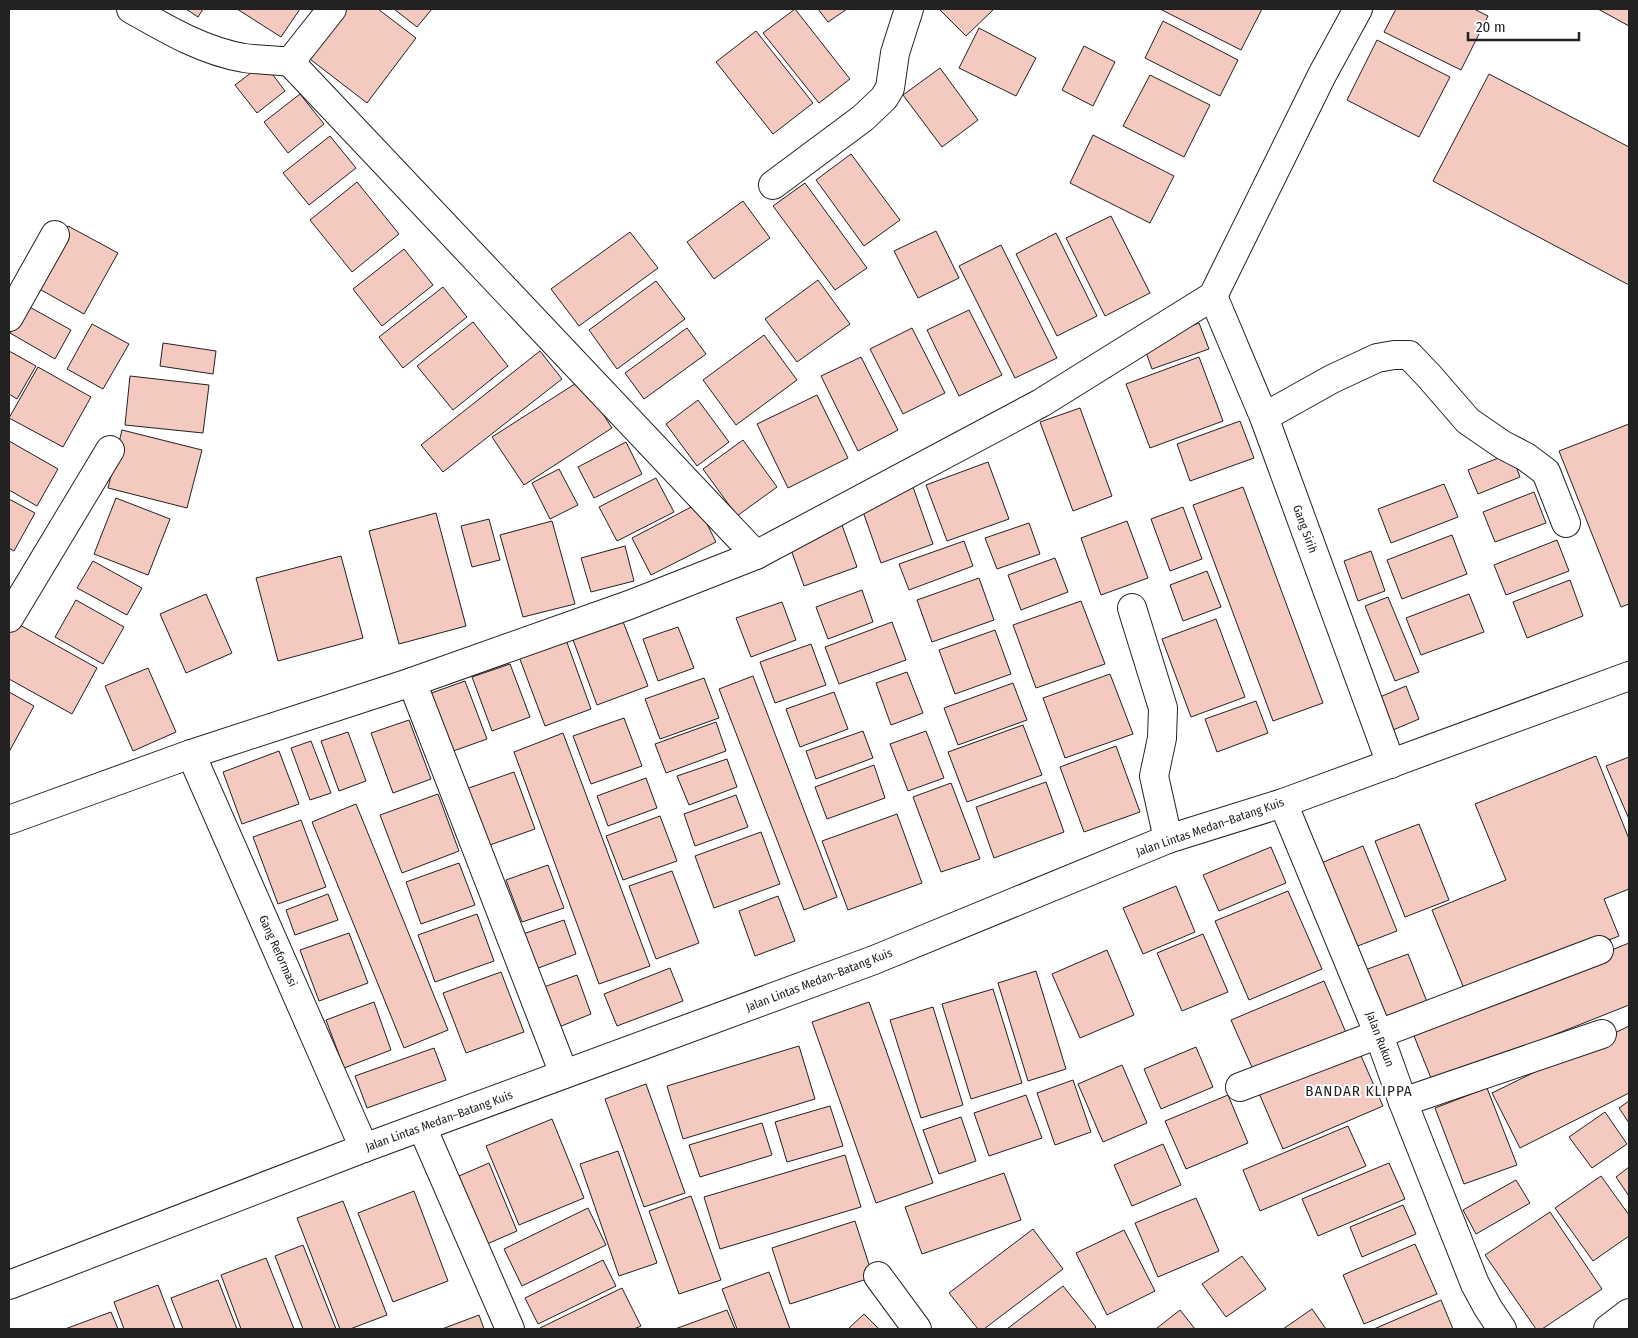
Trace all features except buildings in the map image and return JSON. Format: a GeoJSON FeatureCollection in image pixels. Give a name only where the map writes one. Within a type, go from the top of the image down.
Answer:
{"type":"FeatureCollection","features":[{"type":"Feature","properties":{"kind":"main road"},"geometry":{"type":"LineString","coordinates":[[131,9],[200,45],[243,58],[290,62],[756,555]]}},
{"type":"Feature","properties":{"kind":"main road"},"geometry":{"type":"LineString","coordinates":[[290,62],[332,9]]}},
{"type":"Feature","properties":{"kind":"main road"},"geometry":{"type":"LineString","coordinates":[[773,185],[863,118],[884,98],[890,88],[895,53],[909,9]]}},
{"type":"Feature","properties":{"kind":"main road"},"geometry":{"type":"LineString","coordinates":[[9,820],[191,754],[412,682],[629,605],[756,555],[1041,403],[1212,296],[1322,75],[1358,9]]}},
{"type":"Feature","properties":{"kind":"main road"},"geometry":{"type":"LineString","coordinates":[[9,317],[54,235]]}},
{"type":"Feature","properties":{"kind":"main road","name":"Gang Sirih"},"geometry":{"type":"LineString","coordinates":[[1212,296],[1264,417],[1391,764]]}},
{"type":"Feature","properties":{"kind":"main road"},"geometry":{"type":"LineString","coordinates":[[1264,417],[1332,379],[1377,358],[1409,355],[1468,421],[1503,445],[1526,457],[1546,472],[1566,523]]}},
{"type":"Feature","properties":{"kind":"main road"},"geometry":{"type":"LineString","coordinates":[[9,618],[110,450]]}},
{"type":"Feature","properties":{"kind":"main road"},"geometry":{"type":"LineString","coordinates":[[1132,608],[1163,708],[1162,738],[1154,776],[1168,839]]}},
{"type":"Feature","properties":{"kind":"main road","name":"Jalan Lintas Medan–Batang Kuis"},"geometry":{"type":"LineString","coordinates":[[9,1285],[364,1148],[874,960],[1168,839],[1283,802],[1391,764],[1629,676]]}},
{"type":"Feature","properties":{"kind":"main road"},"geometry":{"type":"LineString","coordinates":[[412,682],[564,1074]]}},
{"type":"Feature","properties":{"kind":"main road","name":"Gang Reformasi"},"geometry":{"type":"LineString","coordinates":[[191,754],[364,1148]]}},
{"type":"Feature","properties":{"kind":"main road","name":"Jalan Rukun"},"geometry":{"type":"LineString","coordinates":[[1283,802],[1379,1035],[1403,1102],[1475,1284],[1502,1329]]}},
{"type":"Feature","properties":{"kind":"main road"},"geometry":{"type":"LineString","coordinates":[[1240,1087],[1599,950]]}},
{"type":"Feature","properties":{"kind":"main road"},"geometry":{"type":"LineString","coordinates":[[1403,1102],[1602,1034]]}},
{"type":"Feature","properties":{"kind":"main road"},"geometry":{"type":"LineString","coordinates":[[422,1127],[510,1329]]}},
{"type":"Feature","properties":{"kind":"main road"},"geometry":{"type":"LineString","coordinates":[[878,1276],[917,1329]]}},
{"type":"Feature","properties":{"kind":"main road"},"geometry":{"type":"LineString","coordinates":[[1608,1329],[1629,1313]]}},
{"type":"Feature","properties":{"kind":"district","name":"BANDAR KLIPPA"},"geometry":{"type":"Point","coordinates":[1359,1091]}}]}
